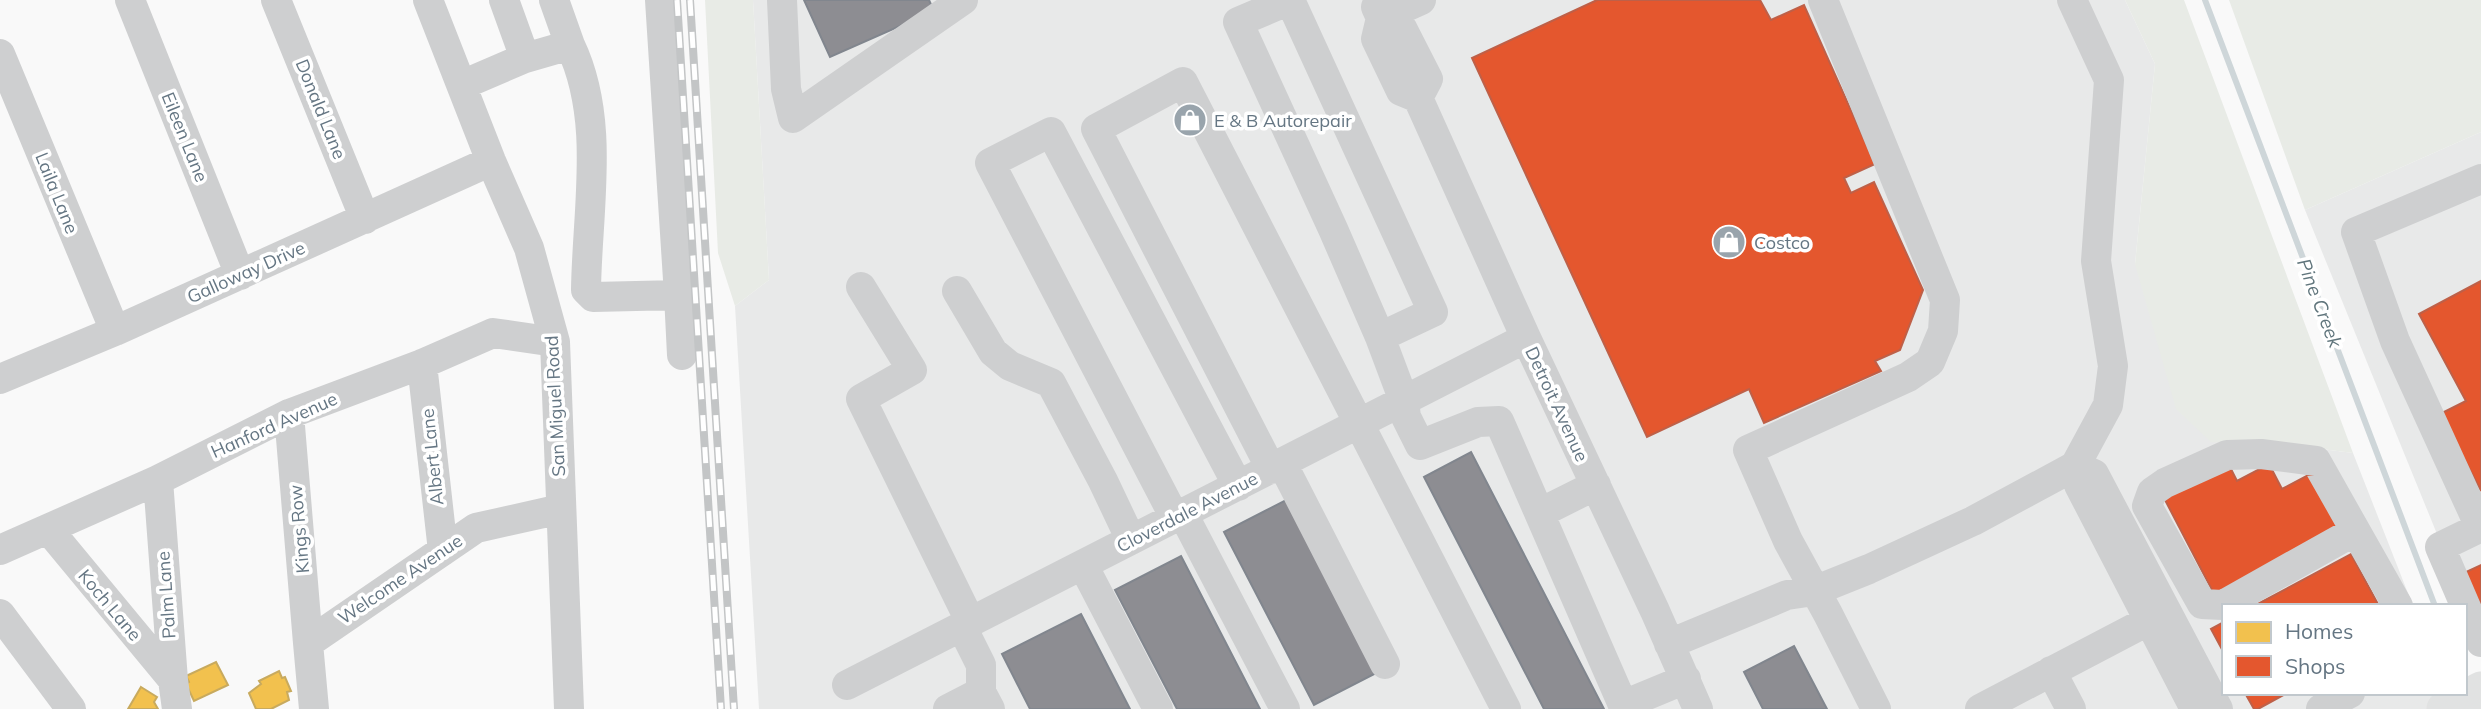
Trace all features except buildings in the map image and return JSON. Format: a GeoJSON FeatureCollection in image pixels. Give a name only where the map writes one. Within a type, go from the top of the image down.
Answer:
{"type":"FeatureCollection","features":[{"type":"Feature","properties":{"kind":"main road"},"geometry":{"type":"LineString","coordinates":[[2445,709],[2481,690]]}},
{"type":"Feature","properties":{"kind":"street","name":"Eileen Lane"},"geometry":{"type":"LineString","coordinates":[[130,0],[240,275]]}},
{"type":"Feature","properties":{"kind":"street","name":"Donald Lane"},"geometry":{"type":"LineString","coordinates":[[276,0],[365,219]]}},
{"type":"Feature","properties":{"kind":"street","name":"San Miguel Road"},"geometry":{"type":"LineString","coordinates":[[428,0],[491,161],[529,248],[555,342],[569,709]]}},
{"type":"Feature","properties":{"kind":"street"},"geometry":{"type":"LineString","coordinates":[[504,0],[525,58]]}},
{"type":"Feature","properties":{"kind":"street"},"geometry":{"type":"LineString","coordinates":[[554,0],[580,66],[592,135],[586,289],[593,297],[679,295]]}},
{"type":"Feature","properties":{"kind":"street"},"geometry":{"type":"LineString","coordinates":[[660,0],[682,355]]}},
{"type":"Feature","properties":{"kind":"street"},"geometry":{"type":"LineString","coordinates":[[782,0],[786,89],[793,118],[963,0]]}},
{"type":"Feature","properties":{"kind":"street"},"geometry":{"type":"LineString","coordinates":[[1380,337],[1433,312],[1290,0],[1238,22],[1334,229],[1380,337],[1404,401],[1406,417],[1420,445],[1478,422],[1499,421],[1623,705],[1686,679]]}},
{"type":"Feature","properties":{"kind":"street"},"geometry":{"type":"LineString","coordinates":[[1377,9],[1421,0]]}},
{"type":"Feature","properties":{"kind":"street"},"geometry":{"type":"LineString","coordinates":[[1823,0],[1945,300],[1943,331],[1930,362],[1908,377],[1748,450],[1788,541],[1876,709]]}},
{"type":"Feature","properties":{"kind":"street"},"geometry":{"type":"LineString","coordinates":[[1669,644],[1787,595],[1814,591],[1923,545],[2076,466],[2108,405],[2113,366],[2096,261],[2109,80],[2073,0]]}},
{"type":"Feature","properties":{"kind":"street","name":"Detroit Avenue"},"geometry":{"type":"LineString","coordinates":[[1377,9],[1402,28],[1428,79],[1418,98],[1698,709]]}},
{"type":"Feature","properties":{"kind":"street"},"geometry":{"type":"LineString","coordinates":[[462,86],[525,58],[570,45]]}},
{"type":"Feature","properties":{"kind":"street","name":"Laila Lane"},"geometry":{"type":"LineString","coordinates":[[0,54],[114,331]]}},
{"type":"Feature","properties":{"kind":"street"},"geometry":{"type":"LineString","coordinates":[[1385,664],[1096,128],[1184,82],[1506,709]]}},
{"type":"Feature","properties":{"kind":"street"},"geometry":{"type":"LineString","coordinates":[[1237,486],[1051,132],[990,163],[1285,709]]}},
{"type":"Feature","properties":{"kind":"street","name":"Galloway Drive"},"geometry":{"type":"LineString","coordinates":[[0,379],[114,331],[491,161]]}},
{"type":"Feature","properties":{"kind":"street"},"geometry":{"type":"LineString","coordinates":[[2465,604],[2441,547],[2481,527],[2395,341],[2356,232],[2481,179]]}},
{"type":"Feature","properties":{"kind":"street"},"geometry":{"type":"LineString","coordinates":[[861,287],[912,370],[861,399],[967,625],[981,665],[986,701],[948,709]]}},
{"type":"Feature","properties":{"kind":"street"},"geometry":{"type":"LineString","coordinates":[[957,291],[993,352],[1010,366],[1051,383],[1131,540]]}},
{"type":"Feature","properties":{"kind":"street","name":"Hanford Avenue"},"geometry":{"type":"LineString","coordinates":[[0,550],[158,480],[289,414],[422,364],[493,333],[555,342]]}},
{"type":"Feature","properties":{"kind":"street","name":"Cloverdale Avenue"},"geometry":{"type":"LineString","coordinates":[[847,685],[1526,338]]}},
{"type":"Feature","properties":{"kind":"street","name":"Albert Lane"},"geometry":{"type":"LineString","coordinates":[[422,364],[443,551]]}},
{"type":"Feature","properties":{"kind":"street","name":"Kings Row"},"geometry":{"type":"LineString","coordinates":[[289,414],[308,643]]}},
{"type":"Feature","properties":{"kind":"street"},"geometry":{"type":"LineString","coordinates":[[2222,605],[2203,604],[2147,506],[2152,492],[2165,483],[2227,455],[2275,456],[2316,461],[2397,604]]}},
{"type":"Feature","properties":{"kind":"street"},"geometry":{"type":"LineString","coordinates":[[2076,466],[2094,474],[2158,615],[2195,709]]}},
{"type":"Feature","properties":{"kind":"street","name":"Palm Lane"},"geometry":{"type":"LineString","coordinates":[[158,480],[175,695]]}},
{"type":"Feature","properties":{"kind":"street"},"geometry":{"type":"LineString","coordinates":[[1540,513],[1596,485]]}},
{"type":"Feature","properties":{"kind":"street","name":"Welcome Avenue"},"geometry":{"type":"LineString","coordinates":[[308,643],[476,528],[561,509]]}},
{"type":"Feature","properties":{"kind":"street","name":"Koch Lane"},"geometry":{"type":"LineString","coordinates":[[48,529],[175,695]]}},
{"type":"Feature","properties":{"kind":"street"},"geometry":{"type":"LineString","coordinates":[[2225,604],[2355,531]]}},
{"type":"Feature","properties":{"kind":"street"},"geometry":{"type":"LineString","coordinates":[[1083,565],[1158,709]]}},
{"type":"Feature","properties":{"kind":"street"},"geometry":{"type":"LineString","coordinates":[[2467,609],[2481,642]]}},
{"type":"Feature","properties":{"kind":"street"},"geometry":{"type":"LineString","coordinates":[[0,614],[71,709]]}},
{"type":"Feature","properties":{"kind":"street"},"geometry":{"type":"LineString","coordinates":[[1980,709],[2158,615]]}},
{"type":"Feature","properties":{"kind":"street"},"geometry":{"type":"LineString","coordinates":[[2158,615],[2218,709]]}},
{"type":"Feature","properties":{"kind":"street"},"geometry":{"type":"LineString","coordinates":[[308,643],[314,709]]}},
{"type":"Feature","properties":{"kind":"street"},"geometry":{"type":"LineString","coordinates":[[2051,671],[2071,709]]}},
{"type":"Feature","properties":{"kind":"street"},"geometry":{"type":"LineString","coordinates":[[2321,709],[2346,695]]}},
{"type":"Feature","properties":{"kind":"shaded area"},"geometry":{"type":"Polygon","coordinates":[[[705,0],[753,0],[769,280],[735,306],[718,253],[705,0]]]}},
{"type":"Feature","properties":{"kind":"shaded area"},"geometry":{"type":"Polygon","coordinates":[[[753,0],[2125,0],[2155,64],[2135,264],[2314,448],[2353,453],[2412,604],[2222,604],[2222,695],[2446,695],[2445,709],[759,709],[735,306],[769,280],[753,0]]]}},
{"type":"Feature","properties":{"kind":"shaded area"},"geometry":{"type":"Polygon","coordinates":[[[2125,0],[2184,0],[2353,453],[2211,442],[2176,409],[2135,264],[2155,64],[2125,0]]]}},
{"type":"Feature","properties":{"kind":"shaded area"},"geometry":{"type":"Polygon","coordinates":[[[2229,0],[2481,0],[2481,132],[2305,210],[2229,0]]]}},
{"type":"Feature","properties":{"kind":"shaded area"},"geometry":{"type":"Polygon","coordinates":[[[2481,132],[2481,642],[2467,604],[2305,210],[2481,132]]]}},
{"type":"Feature","properties":{"kind":"waterway","name":"Pine Creek"},"geometry":{"type":"LineString","coordinates":[[2205,0],[2434,604]]}},
{"type":"Feature","properties":{"kind":"railway"},"geometry":{"type":"LineString","coordinates":[[677,0],[721,709]]}},
{"type":"Feature","properties":{"kind":"railway"},"geometry":{"type":"LineString","coordinates":[[690,0],[734,709]]}},
{"type":"Feature","properties":{"kind":"place","name":"E & B Autorepair"},"geometry":{"type":"Point","coordinates":[1190,120]}},
{"type":"Feature","properties":{"kind":"place","name":"Costco"},"geometry":{"type":"Point","coordinates":[1729,242]}}]}
